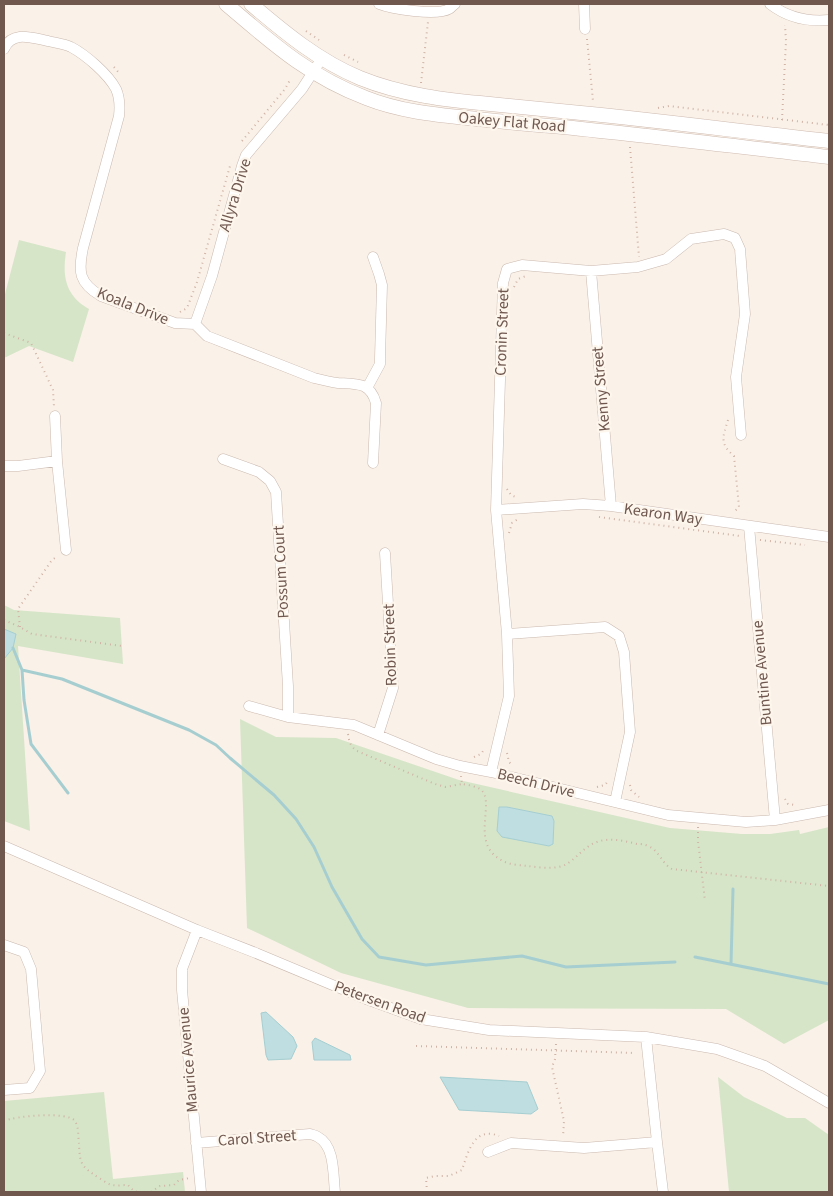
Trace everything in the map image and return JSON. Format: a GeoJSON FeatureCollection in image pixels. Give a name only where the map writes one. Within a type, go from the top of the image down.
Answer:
{"type":"FeatureCollection","features":[{"type":"Feature","properties":{"kind":"main road","name":"Oakey Flat Road"},"geometry":{"type":"LineString","coordinates":[[226,4],[280,50],[313,73],[367,98],[400,108],[445,116],[651,136],[829,157]]}},
{"type":"Feature","properties":{"kind":"main road","name":"Oakey Flat Road"},"geometry":{"type":"LineString","coordinates":[[251,4],[299,43],[340,69],[398,91],[462,102],[636,118],[829,141]]}},
{"type":"Feature","properties":{"kind":"street"},"geometry":{"type":"LineString","coordinates":[[378,4],[430,12],[450,9],[455,4]]}},
{"type":"Feature","properties":{"kind":"street"},"geometry":{"type":"LineString","coordinates":[[584,4],[585,29]]}},
{"type":"Feature","properties":{"kind":"street"},"geometry":{"type":"LineString","coordinates":[[770,4],[789,16],[804,20],[829,20]]}},
{"type":"Feature","properties":{"kind":"street","name":"Koala Drive"},"geometry":{"type":"LineString","coordinates":[[4,49],[9,41],[14,38],[26,36],[65,45],[92,62],[110,79],[117,90],[119,98],[119,116],[80,264],[84,281],[91,290],[101,296],[175,323],[195,324]]}},
{"type":"Feature","properties":{"kind":"street","name":"Allyra Drive"},"geometry":{"type":"LineString","coordinates":[[195,324],[212,276],[246,155],[297,95],[322,58]]}},
{"type":"Feature","properties":{"kind":"street","name":"Cronin Street"},"geometry":{"type":"LineString","coordinates":[[491,772],[502,750],[509,696],[507,634],[496,510],[503,283],[507,269],[522,265],[591,271],[638,267],[666,259],[691,239],[724,234],[735,238],[740,249],[745,314],[736,377],[741,435]]}},
{"type":"Feature","properties":{"kind":"street"},"geometry":{"type":"LineString","coordinates":[[367,388],[380,364],[382,285],[373,257]]}},
{"type":"Feature","properties":{"kind":"street","name":"Kenny Street"},"geometry":{"type":"LineString","coordinates":[[591,271],[611,506]]}},
{"type":"Feature","properties":{"kind":"street"},"geometry":{"type":"LineString","coordinates":[[195,324],[207,336],[314,378],[328,382],[361,384],[367,388],[373,395],[376,404],[373,463]]}},
{"type":"Feature","properties":{"kind":"street"},"geometry":{"type":"LineString","coordinates":[[55,416],[57,461],[66,550]]}},
{"type":"Feature","properties":{"kind":"street","name":"Possum Court"},"geometry":{"type":"LineString","coordinates":[[223,459],[259,472],[270,481],[276,492],[288,686],[288,717]]}},
{"type":"Feature","properties":{"kind":"street"},"geometry":{"type":"LineString","coordinates":[[4,466],[57,461]]}},
{"type":"Feature","properties":{"kind":"street","name":"Kearon Way"},"geometry":{"type":"LineString","coordinates":[[496,510],[583,504],[611,506],[829,537]]}},
{"type":"Feature","properties":{"kind":"street","name":"Buntine Avenue"},"geometry":{"type":"LineString","coordinates":[[749,526],[775,820]]}},
{"type":"Feature","properties":{"kind":"street","name":"Robin Street"},"geometry":{"type":"LineString","coordinates":[[378,735],[393,688],[385,553]]}},
{"type":"Feature","properties":{"kind":"street"},"geometry":{"type":"LineString","coordinates":[[507,634],[605,627],[619,636],[624,652],[630,732],[615,802]]}},
{"type":"Feature","properties":{"kind":"street","name":"Beech Drive"},"geometry":{"type":"LineString","coordinates":[[249,706],[288,717],[354,725],[436,759],[460,766],[668,815],[746,822],[775,820],[829,810]]}},
{"type":"Feature","properties":{"kind":"street","name":"Petersen Road"},"geometry":{"type":"LineString","coordinates":[[4,846],[197,930],[420,1019],[489,1030],[646,1037],[717,1049],[765,1066],[829,1103]]}},
{"type":"Feature","properties":{"kind":"street","name":"Maurice Avenue"},"geometry":{"type":"LineString","coordinates":[[197,930],[182,969],[182,990],[201,1192]]}},
{"type":"Feature","properties":{"kind":"street"},"geometry":{"type":"LineString","coordinates":[[4,945],[24,952],[31,969],[40,1071],[30,1088],[4,1090]]}},
{"type":"Feature","properties":{"kind":"street"},"geometry":{"type":"LineString","coordinates":[[646,1037],[663,1192]]}},
{"type":"Feature","properties":{"kind":"street","name":"Carol Street"},"geometry":{"type":"LineString","coordinates":[[196,1143],[310,1134],[318,1136],[327,1147],[331,1156],[334,1192]]}},
{"type":"Feature","properties":{"kind":"street"},"geometry":{"type":"LineString","coordinates":[[488,1152],[511,1143],[584,1148],[657,1142]]}},
{"type":"Feature","properties":{"kind":"path"},"geometry":{"type":"LineString","coordinates":[[421,83],[430,12]]}},
{"type":"Feature","properties":{"kind":"path"},"geometry":{"type":"LineString","coordinates":[[782,120],[786,41],[785,25]]}},
{"type":"Feature","properties":{"kind":"path"},"geometry":{"type":"LineString","coordinates":[[299,26],[324,44]]}},
{"type":"Feature","properties":{"kind":"path"},"geometry":{"type":"LineString","coordinates":[[585,29],[589,51],[593,101]]}},
{"type":"Feature","properties":{"kind":"path"},"geometry":{"type":"LineString","coordinates":[[339,53],[362,64]]}},
{"type":"Feature","properties":{"kind":"path"},"geometry":{"type":"LineString","coordinates":[[108,62],[121,76]]}},
{"type":"Feature","properties":{"kind":"path"},"geometry":{"type":"LineString","coordinates":[[239,147],[285,90],[290,80]]}},
{"type":"Feature","properties":{"kind":"path"},"geometry":{"type":"LineString","coordinates":[[659,108],[669,106],[829,125]]}},
{"type":"Feature","properties":{"kind":"path"},"geometry":{"type":"LineString","coordinates":[[174,311],[180,312],[187,308],[190,301],[231,162]]}},
{"type":"Feature","properties":{"kind":"path"},"geometry":{"type":"LineString","coordinates":[[640,256],[645,256]]}},
{"type":"Feature","properties":{"kind":"path"},"geometry":{"type":"LineString","coordinates":[[4,334],[31,343],[53,390],[55,416]]}},
{"type":"Feature","properties":{"kind":"path"},"geometry":{"type":"LineString","coordinates":[[729,417],[723,436],[727,450],[734,456],[739,507],[732,514],[732,524]]}},
{"type":"Feature","properties":{"kind":"path"},"geometry":{"type":"LineString","coordinates":[[592,516],[811,546]]}},
{"type":"Feature","properties":{"kind":"path"},"geometry":{"type":"LineString","coordinates":[[20,627],[18,609],[52,560],[66,550]]}},
{"type":"Feature","properties":{"kind":"path"},"geometry":{"type":"LineString","coordinates":[[4,620],[32,634],[122,646]]}},
{"type":"Feature","properties":{"kind":"path"},"geometry":{"type":"LineString","coordinates":[[349,725],[349,742],[352,748],[357,751],[435,784],[445,787],[462,784],[481,789],[486,796],[484,834],[487,844],[500,860],[546,868],[559,867],[574,860],[589,846],[600,841],[622,840],[648,846],[672,869],[829,886]]}},
{"type":"Feature","properties":{"kind":"path"},"geometry":{"type":"LineString","coordinates":[[469,757],[478,756],[486,747],[502,750]]}},
{"type":"Feature","properties":{"kind":"path"},"geometry":{"type":"LineString","coordinates":[[460,766],[462,784]]}},
{"type":"Feature","properties":{"kind":"path"},"geometry":{"type":"LineString","coordinates":[[698,818],[698,841],[705,902]]}},
{"type":"Feature","properties":{"kind":"path"},"geometry":{"type":"LineString","coordinates":[[556,1034],[556,1050],[552,1067],[564,1120],[562,1146]]}},
{"type":"Feature","properties":{"kind":"path"},"geometry":{"type":"LineString","coordinates":[[416,1046],[635,1053]]}},
{"type":"Feature","properties":{"kind":"path"},"geometry":{"type":"LineString","coordinates":[[4,1121],[10,1118],[36,1116],[63,1116],[71,1118],[76,1122],[80,1159],[85,1169],[114,1186],[128,1186],[138,1192]]}},
{"type":"Feature","properties":{"kind":"path"},"geometry":{"type":"LineString","coordinates":[[151,1192],[160,1186],[174,1185],[179,1180],[200,1176]]}},
{"type":"Feature","properties":{"kind":"green space"},"geometry":{"type":"Polygon","coordinates":[[[19,240],[66,252],[65,278],[67,285],[75,298],[89,309],[73,362],[29,346],[4,358],[4,298],[19,240]]]}},
{"type":"Feature","properties":{"kind":"green space"},"geometry":{"type":"Polygon","coordinates":[[[4,605],[14,610],[120,618],[123,664],[18,646],[30,831],[4,821],[4,605]]]}},
{"type":"Feature","properties":{"kind":"green space"},"geometry":{"type":"Polygon","coordinates":[[[240,719],[276,737],[336,738],[459,780],[670,828],[742,834],[770,834],[799,830],[800,834],[829,827],[829,1020],[784,1044],[726,1009],[468,1008],[341,973],[247,928],[240,719]]]}},
{"type":"Feature","properties":{"kind":"green space"},"geometry":{"type":"Polygon","coordinates":[[[718,1077],[744,1097],[787,1118],[805,1118],[829,1135],[829,1192],[729,1192],[718,1077]]]}},
{"type":"Feature","properties":{"kind":"green space"},"geometry":{"type":"Polygon","coordinates":[[[104,1092],[113,1179],[183,1172],[185,1192],[4,1192],[4,1101],[104,1092]]]}},
{"type":"Feature","properties":{"kind":"water"},"geometry":{"type":"Polygon","coordinates":[[[4,629],[16,634],[13,648],[4,659],[4,629]]]}},
{"type":"Feature","properties":{"kind":"water"},"geometry":{"type":"Polygon","coordinates":[[[499,807],[552,816],[554,821],[553,844],[549,846],[502,837],[497,831],[499,807]]]}},
{"type":"Feature","properties":{"kind":"water"},"geometry":{"type":"Polygon","coordinates":[[[266,1012],[293,1037],[297,1046],[291,1059],[268,1060],[261,1013],[266,1012]]]}},
{"type":"Feature","properties":{"kind":"water"},"geometry":{"type":"Polygon","coordinates":[[[315,1038],[350,1055],[351,1060],[314,1060],[312,1042],[315,1038]]]}},
{"type":"Feature","properties":{"kind":"water"},"geometry":{"type":"Polygon","coordinates":[[[440,1077],[527,1082],[538,1109],[531,1114],[459,1110],[440,1077]]]}},
{"type":"Feature","properties":{"kind":"waterway"},"geometry":{"type":"LineString","coordinates":[[13,648],[22,670],[62,679],[189,730],[216,745],[274,795],[296,819],[314,847],[332,887],[362,939],[379,957],[426,965],[522,956],[566,967],[675,962]]}},
{"type":"Feature","properties":{"kind":"waterway"},"geometry":{"type":"LineString","coordinates":[[22,670],[24,700],[31,744],[68,793]]}},
{"type":"Feature","properties":{"kind":"waterway"},"geometry":{"type":"LineString","coordinates":[[731,964],[733,889]]}},
{"type":"Feature","properties":{"kind":"waterway"},"geometry":{"type":"LineString","coordinates":[[695,957],[829,984]]}}]}
